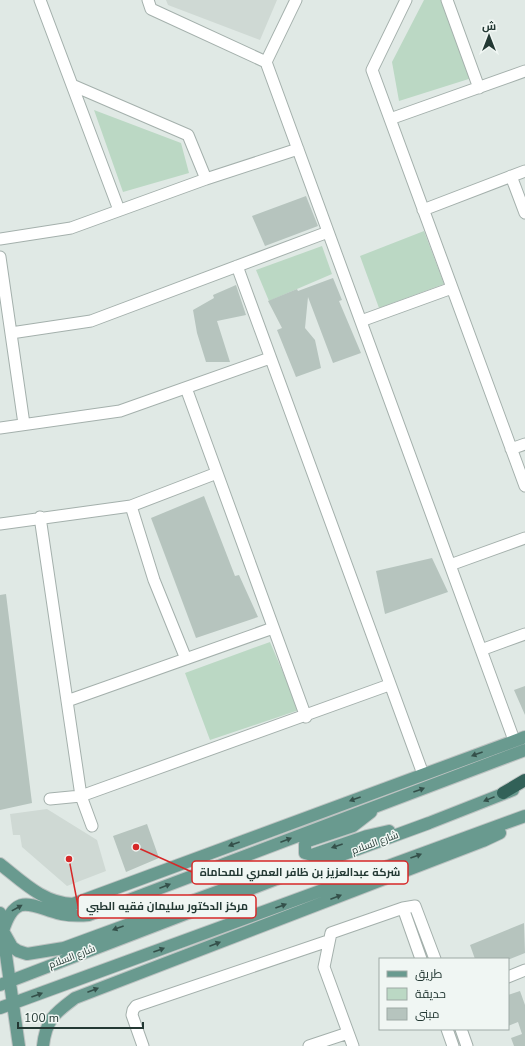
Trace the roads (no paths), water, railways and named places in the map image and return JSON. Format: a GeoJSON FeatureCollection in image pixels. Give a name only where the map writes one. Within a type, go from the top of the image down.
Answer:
{"type":"FeatureCollection","features":[{"type":"Feature","properties":{"kind":"highway"},"geometry":{"type":"LineString","coordinates":[[503,793],[525,780]]}},
{"type":"Feature","properties":{"kind":"main road"},"geometry":{"type":"LineString","coordinates":[[0,864],[42,896],[59,904],[73,904],[520,739]]}},
{"type":"Feature","properties":{"kind":"main road"},"geometry":{"type":"LineString","coordinates":[[287,874],[263,874],[64,948],[27,954],[12,947],[3,930],[7,918],[17,907],[27,904],[37,905],[60,914],[74,916],[89,915],[525,750]]}},
{"type":"Feature","properties":{"kind":"main road","name":"شارع السلام"},"geometry":{"type":"LineString","coordinates":[[4,983],[287,874],[429,823],[525,785]]}},
{"type":"Feature","properties":{"kind":"main road"},"geometry":{"type":"LineString","coordinates":[[382,804],[353,826],[308,841],[305,844],[305,853],[312,855],[367,836],[429,823]]}},
{"type":"Feature","properties":{"kind":"main road"},"geometry":{"type":"LineString","coordinates":[[0,1008],[525,816]]}},
{"type":"Feature","properties":{"kind":"main road"},"geometry":{"type":"LineString","coordinates":[[43,1046],[44,1037],[53,1014],[75,998],[483,841],[525,821]]}},
{"type":"Feature","properties":{"kind":"main road"},"geometry":{"type":"LineString","coordinates":[[0,913],[3,930],[4,983],[13,1004],[19,1046]]}},
{"type":"Feature","properties":{"kind":"street"},"geometry":{"type":"LineString","coordinates":[[40,0],[119,210]]}},
{"type":"Feature","properties":{"kind":"street"},"geometry":{"type":"LineString","coordinates":[[148,0],[151,9],[266,62],[481,650],[520,739]]}},
{"type":"Feature","properties":{"kind":"street"},"geometry":{"type":"LineString","coordinates":[[266,62],[296,0]]}},
{"type":"Feature","properties":{"kind":"street"},"geometry":{"type":"LineString","coordinates":[[406,0],[372,70],[525,486]]}},
{"type":"Feature","properties":{"kind":"street"},"geometry":{"type":"LineString","coordinates":[[447,0],[478,88]]}},
{"type":"Feature","properties":{"kind":"street"},"geometry":{"type":"LineString","coordinates":[[390,119],[525,72]]}},
{"type":"Feature","properties":{"kind":"street"},"geometry":{"type":"LineString","coordinates":[[72,85],[188,135],[206,179]]}},
{"type":"Feature","properties":{"kind":"street"},"geometry":{"type":"LineString","coordinates":[[0,239],[71,228],[206,179],[298,149]]}},
{"type":"Feature","properties":{"kind":"street"},"geometry":{"type":"LineString","coordinates":[[423,210],[525,171]]}},
{"type":"Feature","properties":{"kind":"street"},"geometry":{"type":"LineString","coordinates":[[511,176],[525,213]]}},
{"type":"Feature","properties":{"kind":"street"},"geometry":{"type":"LineString","coordinates":[[11,332],[91,321],[328,232]]}},
{"type":"Feature","properties":{"kind":"street"},"geometry":{"type":"LineString","coordinates":[[0,257],[24,424]]}},
{"type":"Feature","properties":{"kind":"street"},"geometry":{"type":"LineString","coordinates":[[236,266],[423,774]]}},
{"type":"Feature","properties":{"kind":"street"},"geometry":{"type":"LineString","coordinates":[[361,321],[452,288]]}},
{"type":"Feature","properties":{"kind":"street"},"geometry":{"type":"LineString","coordinates":[[0,428],[120,411],[270,358]]}},
{"type":"Feature","properties":{"kind":"street"},"geometry":{"type":"LineString","coordinates":[[186,388],[306,717]]}},
{"type":"Feature","properties":{"kind":"street"},"geometry":{"type":"LineString","coordinates":[[511,449],[525,444]]}},
{"type":"Feature","properties":{"kind":"street"},"geometry":{"type":"LineString","coordinates":[[0,524],[40,517],[131,506],[217,473]]}},
{"type":"Feature","properties":{"kind":"street"},"geometry":{"type":"LineString","coordinates":[[131,506],[154,580],[186,659]]}},
{"type":"Feature","properties":{"kind":"street"},"geometry":{"type":"LineString","coordinates":[[40,517],[81,796],[92,826]]}},
{"type":"Feature","properties":{"kind":"street"},"geometry":{"type":"LineString","coordinates":[[450,565],[525,538]]}},
{"type":"Feature","properties":{"kind":"street"},"geometry":{"type":"LineString","coordinates":[[67,701],[273,628]]}},
{"type":"Feature","properties":{"kind":"street"},"geometry":{"type":"LineString","coordinates":[[481,650],[525,634]]}},
{"type":"Feature","properties":{"kind":"street"},"geometry":{"type":"LineString","coordinates":[[50,799],[81,796],[306,717],[389,685]]}},
{"type":"Feature","properties":{"kind":"street"},"geometry":{"type":"LineString","coordinates":[[353,1046],[324,967],[328,941],[331,933],[403,908],[415,906],[435,958]]}},
{"type":"Feature","properties":{"kind":"street"},"geometry":{"type":"LineString","coordinates":[[403,908],[421,958]]}},
{"type":"Feature","properties":{"kind":"street"},"geometry":{"type":"LineString","coordinates":[[143,1046],[132,1015],[136,1006],[328,941]]}},
{"type":"Feature","properties":{"kind":"street"},"geometry":{"type":"LineString","coordinates":[[509,976],[525,970]]}},
{"type":"Feature","properties":{"kind":"street"},"geometry":{"type":"LineString","coordinates":[[447,1030],[453,1046]]}},
{"type":"Feature","properties":{"kind":"street"},"geometry":{"type":"LineString","coordinates":[[461,1030],[467,1046]]}},
{"type":"Feature","properties":{"kind":"street"},"geometry":{"type":"LineString","coordinates":[[309,1046],[348,1033]]}},
{"type":"Feature","properties":{"kind":"place","name":"شركة عبدالعزيز بن ظافر العمري للمحاماة"},"geometry":{"type":"Point","coordinates":[136,847]}},
{"type":"Feature","properties":{"kind":"place","name":"مركز الدكتور سليمان فقيه الطبي"},"geometry":{"type":"Point","coordinates":[69,859]}}]}
